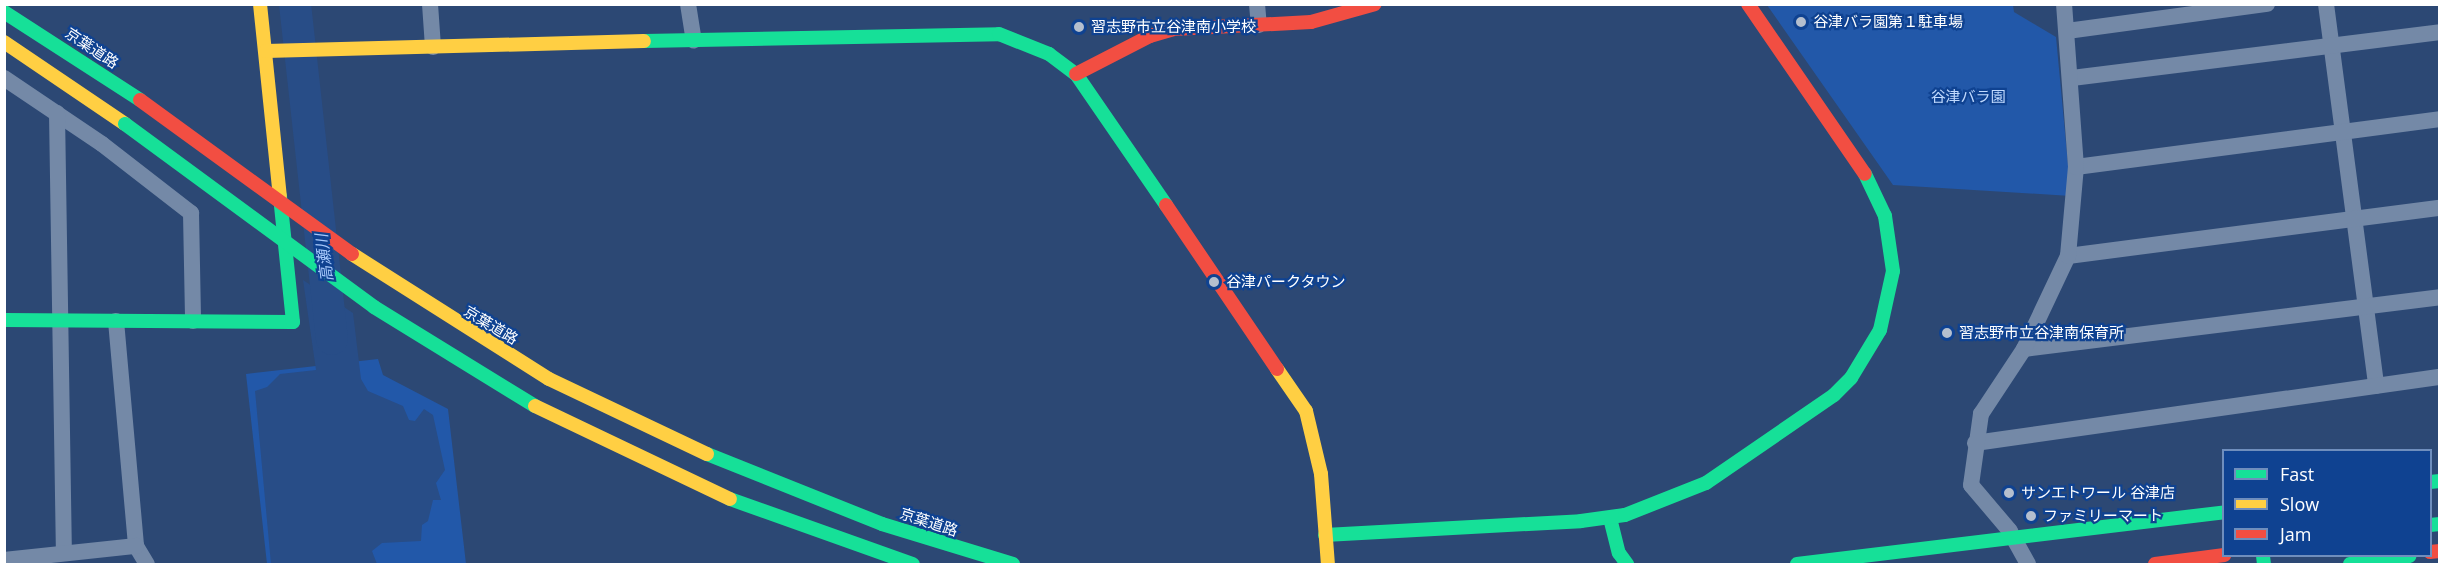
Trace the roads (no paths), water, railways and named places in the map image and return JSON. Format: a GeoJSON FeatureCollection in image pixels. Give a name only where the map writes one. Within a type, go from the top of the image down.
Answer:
{"type":"FeatureCollection","features":[{"type":"Feature","properties":{"kind":"main road"},"geometry":{"type":"LineString","coordinates":[[4,320],[293,322],[270,51],[260,4]]}},
{"type":"Feature","properties":{"kind":"main road"},"geometry":{"type":"LineString","coordinates":[[1076,74],[1150,36],[1174,29],[1311,22],[1375,4]]}},
{"type":"Feature","properties":{"kind":"main road"},"geometry":{"type":"LineString","coordinates":[[1325,535],[1610,518],[1660,504],[1706,483],[1833,395],[1864,361],[1890,296],[1891,241],[1878,198],[1863,169],[1748,4]]}},
{"type":"Feature","properties":{"kind":"main road","name":"京葉道路"},"geometry":{"type":"LineString","coordinates":[[4,12],[140,100],[388,280],[549,379],[662,435],[800,494],[882,525],[1013,564]]}},
{"type":"Feature","properties":{"kind":"main road"},"geometry":{"type":"LineString","coordinates":[[270,51],[999,34],[1050,54],[1076,74],[1306,411],[1321,474],[1328,564]]}},
{"type":"Feature","properties":{"kind":"main road"},"geometry":{"type":"LineString","coordinates":[[4,42],[125,124],[374,307],[531,404],[695,485],[786,522],[913,564]]}},
{"type":"Feature","properties":{"kind":"main road"},"geometry":{"type":"LineString","coordinates":[[1797,564],[2016,540],[2222,512]]}},
{"type":"Feature","properties":{"kind":"main road"},"geometry":{"type":"LineString","coordinates":[[1610,518],[1619,553],[1627,564]]}},
{"type":"Feature","properties":{"kind":"main road"},"geometry":{"type":"LineString","coordinates":[[2155,564],[2222,555]]}},
{"type":"Feature","properties":{"kind":"main road"},"geometry":{"type":"LineString","coordinates":[[2350,564],[2396,557]]}},
{"type":"Feature","properties":{"kind":"street"},"geometry":{"type":"LineString","coordinates":[[430,4],[433,47]]}},
{"type":"Feature","properties":{"kind":"street"},"geometry":{"type":"LineString","coordinates":[[688,4],[694,41]]}},
{"type":"Feature","properties":{"kind":"street"},"geometry":{"type":"LineString","coordinates":[[1257,4],[1259,25]]}},
{"type":"Feature","properties":{"kind":"street"},"geometry":{"type":"LineString","coordinates":[[2028,564],[2016,540],[1971,486],[1975,443],[1982,414],[2024,349],[2068,256],[2076,167],[2072,78],[2064,4]]}},
{"type":"Feature","properties":{"kind":"street"},"geometry":{"type":"LineString","coordinates":[[2067,31],[2267,4]]}},
{"type":"Feature","properties":{"kind":"street"},"geometry":{"type":"LineString","coordinates":[[2326,4],[2376,386]]}},
{"type":"Feature","properties":{"kind":"street"},"geometry":{"type":"LineString","coordinates":[[2072,78],[2439,32]]}},
{"type":"Feature","properties":{"kind":"street"},"geometry":{"type":"LineString","coordinates":[[4,78],[57,113],[191,213],[193,321]]}},
{"type":"Feature","properties":{"kind":"street"},"geometry":{"type":"LineString","coordinates":[[57,113],[64,552]]}},
{"type":"Feature","properties":{"kind":"street"},"geometry":{"type":"LineString","coordinates":[[2076,167],[2439,119]]}},
{"type":"Feature","properties":{"kind":"street"},"geometry":{"type":"LineString","coordinates":[[2068,256],[2439,208]]}},
{"type":"Feature","properties":{"kind":"street"},"geometry":{"type":"LineString","coordinates":[[2024,349],[2439,297]]}},
{"type":"Feature","properties":{"kind":"street"},"geometry":{"type":"LineString","coordinates":[[116,321],[136,546],[147,564]]}},
{"type":"Feature","properties":{"kind":"street"},"geometry":{"type":"LineString","coordinates":[[1975,443],[2439,377]]}},
{"type":"Feature","properties":{"kind":"street"},"geometry":{"type":"LineString","coordinates":[[4,560],[136,546]]}},
{"type":"Feature","properties":{"kind":"waterway","name":"高瀬川"},"geometry":{"type":"LineString","coordinates":[[295,4],[332,339]]}},
{"type":"Feature","properties":{"kind":"place","name":"谷津バラ園第１駐車場"},"geometry":{"type":"Point","coordinates":[1801,22]}},
{"type":"Feature","properties":{"kind":"place","name":"習志野市立谷津南小学校"},"geometry":{"type":"Point","coordinates":[1079,27]}},
{"type":"Feature","properties":{"kind":"place","name":"谷津パークタウン"},"geometry":{"type":"Point","coordinates":[1214,282]}},
{"type":"Feature","properties":{"kind":"place","name":"習志野市立谷津南保育所"},"geometry":{"type":"Point","coordinates":[1947,333]}},
{"type":"Feature","properties":{"kind":"place","name":"サンエトワール 谷津店"},"geometry":{"type":"Point","coordinates":[2009,493]}},
{"type":"Feature","properties":{"kind":"place","name":"ファミリーマート"},"geometry":{"type":"Point","coordinates":[2031,516]}},
{"type":"Feature","properties":{"kind":"park label","name":"谷津バラ園"},"geometry":{"type":"Point","coordinates":[1968,97]}}]}
